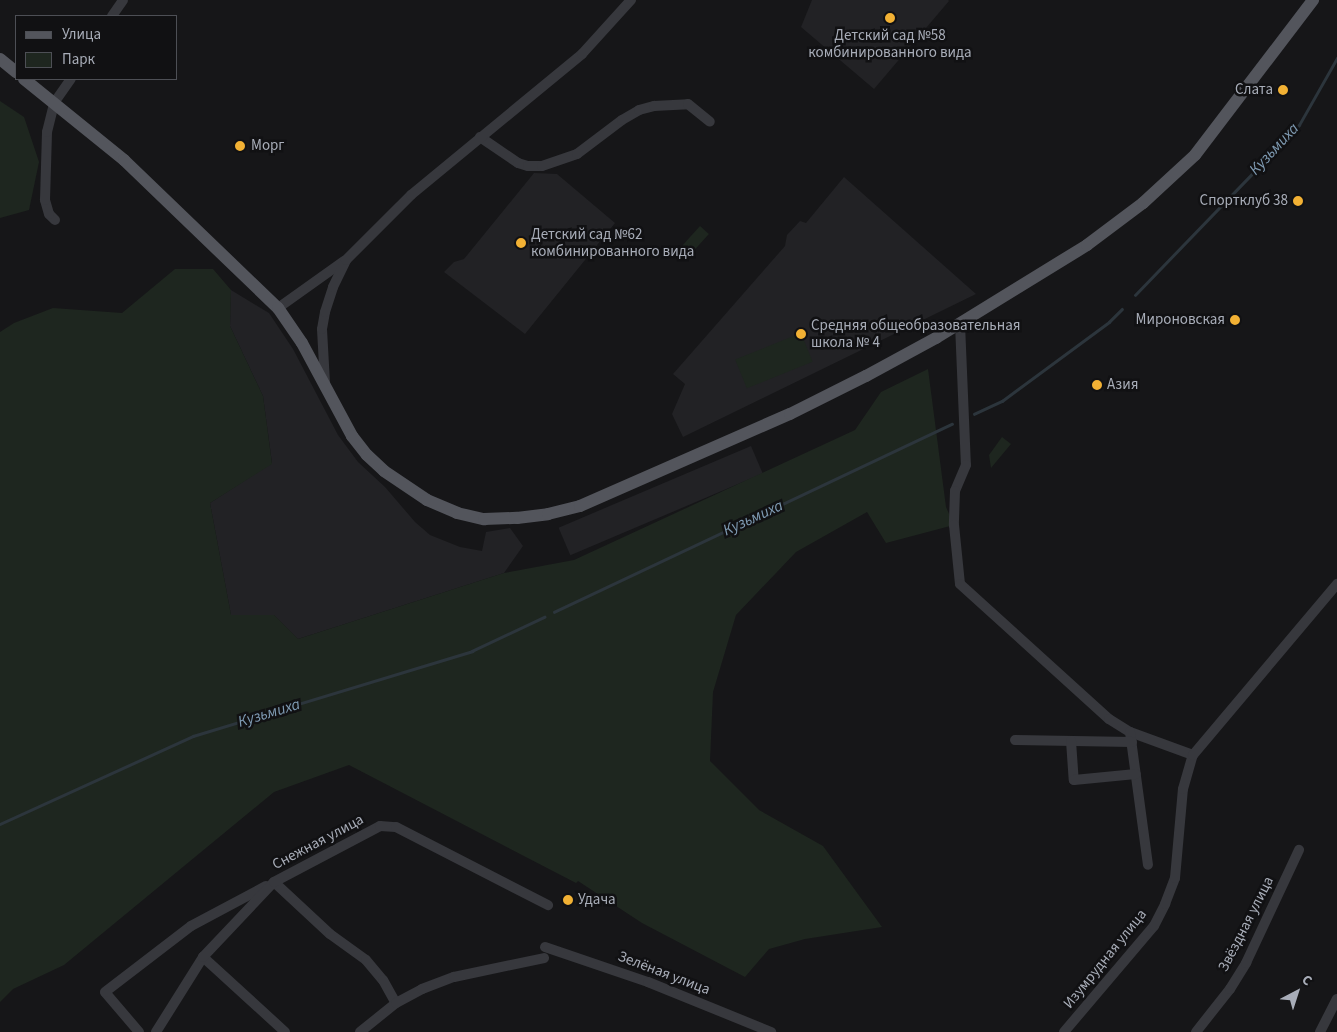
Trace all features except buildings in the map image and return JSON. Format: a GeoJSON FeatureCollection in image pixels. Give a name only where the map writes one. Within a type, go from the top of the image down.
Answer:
{"type":"FeatureCollection","features":[{"type":"Feature","properties":{"kind":"main road"},"geometry":{"type":"LineString","coordinates":[[25,80],[124,160],[278,308],[302,342],[348,429],[367,454],[403,485],[427,500],[457,513],[484,519],[517,518],[548,514],[580,506],[790,414],[866,376],[960,324],[1087,245],[1169,181],[1195,155],[1313,0]]}},
{"type":"Feature","properties":{"kind":"main road"},"geometry":{"type":"LineString","coordinates":[[0,59],[15,71]]}},
{"type":"Feature","properties":{"kind":"street"},"geometry":{"type":"LineString","coordinates":[[113,15],[123,0]]}},
{"type":"Feature","properties":{"kind":"street"},"geometry":{"type":"LineString","coordinates":[[278,308],[346,260],[392,213],[480,137],[582,54],[631,0]]}},
{"type":"Feature","properties":{"kind":"street"},"geometry":{"type":"LineString","coordinates":[[54,220],[49,214],[45,200],[47,132],[54,102],[70,80]]}},
{"type":"Feature","properties":{"kind":"street"},"geometry":{"type":"LineString","coordinates":[[480,137],[518,163],[528,166],[542,166],[577,154],[622,120],[639,110],[654,106],[688,104],[710,122]]}},
{"type":"Feature","properties":{"kind":"street"},"geometry":{"type":"LineString","coordinates":[[326,389],[324,320],[333,287],[346,260]]}},
{"type":"Feature","properties":{"kind":"street"},"geometry":{"type":"LineString","coordinates":[[960,324],[966,465],[954,491],[954,525],[960,584],[1131,737],[1148,866]]}},
{"type":"Feature","properties":{"kind":"street"},"geometry":{"type":"LineString","coordinates":[[1015,740],[1070,741],[1131,737],[1193,755],[1337,584]]}},
{"type":"Feature","properties":{"kind":"street"},"geometry":{"type":"LineString","coordinates":[[1070,741],[1074,780],[1136,774]]}},
{"type":"Feature","properties":{"kind":"street","name":"Изумрудная улица"},"geometry":{"type":"LineString","coordinates":[[1064,1032],[1154,926],[1166,904],[1175,878],[1183,789],[1193,755]]}},
{"type":"Feature","properties":{"kind":"street","name":"Снежная улица"},"geometry":{"type":"LineString","coordinates":[[156,1032],[202,957],[274,882],[380,826],[396,827],[548,905]]}},
{"type":"Feature","properties":{"kind":"street","name":"Звёздная улица"},"geometry":{"type":"LineString","coordinates":[[1196,1032],[1230,989],[1246,963],[1299,850]]}},
{"type":"Feature","properties":{"kind":"street"},"geometry":{"type":"LineString","coordinates":[[139,1032],[105,992],[191,926],[274,882],[330,934],[366,960],[383,980],[396,1003]]}},
{"type":"Feature","properties":{"kind":"street","name":"Зелёная улица"},"geometry":{"type":"LineString","coordinates":[[545,947],[648,982],[771,1032]]}},
{"type":"Feature","properties":{"kind":"street"},"geometry":{"type":"LineString","coordinates":[[202,957],[285,1032]]}},
{"type":"Feature","properties":{"kind":"street"},"geometry":{"type":"LineString","coordinates":[[360,1032],[396,1003],[422,989],[454,977],[544,958]]}},
{"type":"Feature","properties":{"kind":"street"},"geometry":{"type":"LineString","coordinates":[[1320,1032],[1337,999]]}},
{"type":"Feature","properties":{"kind":"shaded area"},"geometry":{"type":"Polygon","coordinates":[[[812,0],[949,1],[874,89],[801,27],[812,0]]]}},
{"type":"Feature","properties":{"kind":"shaded area"},"geometry":{"type":"Polygon","coordinates":[[[534,173],[557,174],[615,223],[525,334],[444,272],[454,262],[464,259],[534,173]]]}},
{"type":"Feature","properties":{"kind":"shaded area","name":"Средняя общеобразовательная школа № 4"},"geometry":{"type":"Polygon","coordinates":[[[844,177],[976,294],[683,437],[672,414],[685,384],[673,374],[785,246],[787,235],[800,221],[806,223],[844,177]]]}},
{"type":"Feature","properties":{"kind":"shaded area"},"geometry":{"type":"Polygon","coordinates":[[[231,290],[269,313],[293,349],[338,435],[358,462],[385,487],[415,522],[430,535],[460,547],[482,551],[486,532],[510,528],[523,546],[504,573],[298,639],[274,615],[231,615],[210,503],[272,463],[263,396],[230,326],[231,290]]]}},
{"type":"Feature","properties":{"kind":"shaded area"},"geometry":{"type":"Polygon","coordinates":[[[751,446],[763,474],[570,555],[559,528],[751,446]]]}},
{"type":"Feature","properties":{"kind":"green space"},"geometry":{"type":"Polygon","coordinates":[[[0,101],[24,117],[39,162],[29,210],[0,218],[0,101]]]}},
{"type":"Feature","properties":{"kind":"green space"},"geometry":{"type":"Polygon","coordinates":[[[700,226],[709,234],[692,253],[683,245],[700,226]]]}},
{"type":"Feature","properties":{"kind":"green space"},"geometry":{"type":"Polygon","coordinates":[[[175,269],[213,269],[231,290],[230,326],[263,396],[272,464],[210,503],[231,615],[274,615],[298,639],[504,573],[574,560],[855,430],[881,392],[928,369],[946,507],[954,525],[886,543],[867,512],[796,552],[736,615],[713,692],[710,761],[759,810],[823,846],[882,927],[805,939],[769,949],[745,977],[642,923],[578,881],[576,883],[349,765],[274,792],[64,965],[13,989],[0,1002],[0,332],[14,323],[53,308],[122,313],[175,269]]]}},
{"type":"Feature","properties":{"kind":"green space"},"geometry":{"type":"Polygon","coordinates":[[[801,333],[813,362],[747,388],[735,360],[801,333]]]}},
{"type":"Feature","properties":{"kind":"green space"},"geometry":{"type":"Polygon","coordinates":[[[1002,437],[1011,444],[991,468],[989,455],[1002,437]]]}},
{"type":"Feature","properties":{"kind":"waterway","name":"Кузьмиха"},"geometry":{"type":"LineString","coordinates":[[1135,295],[1299,125],[1337,58]]}},
{"type":"Feature","properties":{"kind":"waterway","name":"Кузьмиха"},"geometry":{"type":"LineString","coordinates":[[974,414],[1002,401],[1109,322],[1122,309]]}},
{"type":"Feature","properties":{"kind":"waterway","name":"Кузьмиха"},"geometry":{"type":"LineString","coordinates":[[554,612],[952,424]]}},
{"type":"Feature","properties":{"kind":"waterway","name":"Кузьмиха"},"geometry":{"type":"LineString","coordinates":[[0,824],[193,736],[472,651],[544,617]]}},
{"type":"Feature","properties":{"kind":"place","name":"Детский сад №58 комбинированного вида"},"geometry":{"type":"Point","coordinates":[890,18]}},
{"type":"Feature","properties":{"kind":"place","name":"Слата"},"geometry":{"type":"Point","coordinates":[1283,90]}},
{"type":"Feature","properties":{"kind":"place","name":"Морг"},"geometry":{"type":"Point","coordinates":[240,146]}},
{"type":"Feature","properties":{"kind":"place","name":"Спортклуб 38"},"geometry":{"type":"Point","coordinates":[1298,201]}},
{"type":"Feature","properties":{"kind":"place","name":"Детский сад №62 комбинированного вида"},"geometry":{"type":"Point","coordinates":[521,243]}},
{"type":"Feature","properties":{"kind":"place","name":"Мироновская"},"geometry":{"type":"Point","coordinates":[1235,320]}},
{"type":"Feature","properties":{"kind":"place","name":"Средняя общеобразовательная школа № 4"},"geometry":{"type":"Point","coordinates":[801,334]}},
{"type":"Feature","properties":{"kind":"place","name":"Азия"},"geometry":{"type":"Point","coordinates":[1097,385]}},
{"type":"Feature","properties":{"kind":"place","name":"Удача"},"geometry":{"type":"Point","coordinates":[568,900]}}]}
